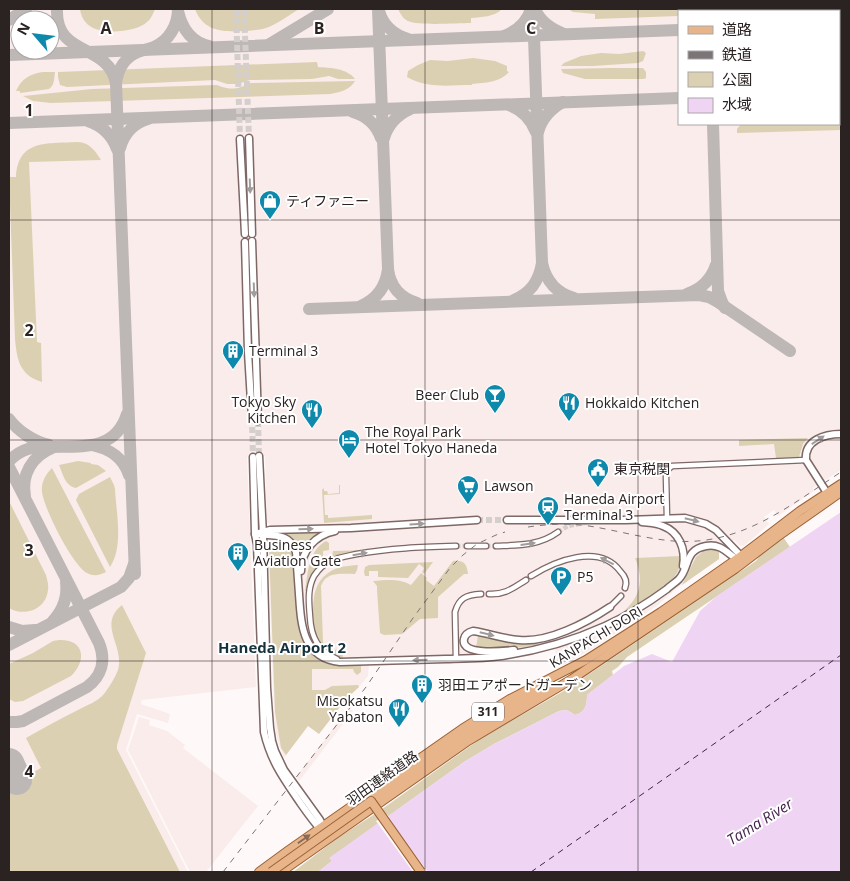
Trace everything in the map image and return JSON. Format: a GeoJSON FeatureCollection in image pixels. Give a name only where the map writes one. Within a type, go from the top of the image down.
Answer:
{"type":"FeatureCollection","features":[{"type":"Feature","properties":{"kind":"main road","name":"KANPACHI DORI"},"geometry":{"type":"LineString","coordinates":[[259,872],[491,710],[585,661],[799,521],[841,484]]}},
{"type":"Feature","properties":{"kind":"main road","name":"KANPACHI DORI"},"geometry":{"type":"LineString","coordinates":[[281,872],[474,736],[572,679],[740,560],[776,528],[829,496],[841,492]]}},
{"type":"Feature","properties":{"kind":"main road"},"geometry":{"type":"LineString","coordinates":[[510,708],[585,661]]}},
{"type":"Feature","properties":{"kind":"main road"},"geometry":{"type":"LineString","coordinates":[[510,708],[572,679]]}},
{"type":"Feature","properties":{"kind":"main road","name":"羽田連絡道路"},"geometry":{"type":"LineString","coordinates":[[271,872],[466,734],[510,708]]}},
{"type":"Feature","properties":{"kind":"main road"},"geometry":{"type":"LineString","coordinates":[[371,801],[421,872]]}},
{"type":"Feature","properties":{"kind":"street"},"geometry":{"type":"LineString","coordinates":[[248,238],[249,138]]}},
{"type":"Feature","properties":{"kind":"street"},"geometry":{"type":"LineString","coordinates":[[240,139],[248,238],[255,419]]}},
{"type":"Feature","properties":{"kind":"street"},"geometry":{"type":"LineString","coordinates":[[829,496],[806,460],[806,453],[816,439],[830,434],[841,434]]}},
{"type":"Feature","properties":{"kind":"street"},"geometry":{"type":"LineString","coordinates":[[321,827],[284,770],[272,741],[268,697],[263,533],[256,457],[255,534],[264,732],[268,750],[278,769],[329,838]]}},
{"type":"Feature","properties":{"kind":"street"},"geometry":{"type":"LineString","coordinates":[[667,518],[666,471],[672,466],[806,460]]}},
{"type":"Feature","properties":{"kind":"street"},"geometry":{"type":"LineString","coordinates":[[507,520],[685,518],[706,524],[716,530],[740,560]]}},
{"type":"Feature","properties":{"kind":"street"},"geometry":{"type":"LineString","coordinates":[[255,534],[477,520]]}},
{"type":"Feature","properties":{"kind":"street"},"geometry":{"type":"LineString","coordinates":[[590,522],[600,520]]}},
{"type":"Feature","properties":{"kind":"street"},"geometry":{"type":"LineString","coordinates":[[626,520],[664,526],[672,531],[681,543],[684,562],[672,584]]}},
{"type":"Feature","properties":{"kind":"street"},"geometry":{"type":"LineString","coordinates":[[302,622],[301,567],[305,552],[310,544],[322,535],[351,528]]}},
{"type":"Feature","properties":{"kind":"street"},"geometry":{"type":"LineString","coordinates":[[496,546],[531,544],[546,540],[558,532]]}},
{"type":"Feature","properties":{"kind":"street"},"geometry":{"type":"LineString","coordinates":[[263,533],[283,537],[290,541],[295,549],[300,617],[305,637],[313,650],[321,656],[340,662],[505,656],[556,644],[599,629],[646,603],[679,579],[690,556],[701,547],[710,545],[720,547],[740,560]]}},
{"type":"Feature","properties":{"kind":"street"},"geometry":{"type":"LineString","coordinates":[[348,662],[335,658],[325,652],[312,634],[309,591],[314,576],[319,570],[333,560],[366,552],[456,546]]}},
{"type":"Feature","properties":{"kind":"street"},"geometry":{"type":"LineString","coordinates":[[467,546],[486,546]]}},
{"type":"Feature","properties":{"kind":"street"},"geometry":{"type":"LineString","coordinates":[[531,576],[564,561],[585,556],[595,556],[609,560],[617,567],[626,581],[625,588]]}},
{"type":"Feature","properties":{"kind":"street"},"geometry":{"type":"LineString","coordinates":[[489,594],[505,592],[526,580]]}},
{"type":"Feature","properties":{"kind":"street"},"geometry":{"type":"LineString","coordinates":[[456,659],[456,609],[463,599],[481,594]]}},
{"type":"Feature","properties":{"kind":"street"},"geometry":{"type":"LineString","coordinates":[[530,650],[472,650],[465,645],[464,639],[472,631],[522,641],[545,637],[568,630],[592,618],[610,607],[621,596]]}},
{"type":"Feature","properties":{"kind":"shaded area"},"geometry":{"type":"Polygon","coordinates":[[[9,9],[841,9],[841,470],[813,488],[814,491],[778,516],[774,510],[764,517],[769,524],[744,546],[739,545],[734,540],[719,552],[719,559],[677,588],[658,605],[595,647],[558,668],[555,649],[483,661],[369,665],[368,676],[346,699],[319,734],[308,726],[284,758],[275,728],[268,548],[273,539],[271,525],[267,522],[265,456],[247,457],[256,687],[142,700],[141,704],[170,714],[168,723],[137,714],[126,750],[188,872],[9,872],[9,9]]]}},
{"type":"Feature","properties":{"kind":"shaded area"},"geometry":{"type":"Polygon","coordinates":[[[349,708],[353,711],[299,781],[296,777],[349,708]]]}},
{"type":"Feature","properties":{"kind":"shaded area"},"geometry":{"type":"Polygon","coordinates":[[[139,717],[150,720],[149,725],[167,731],[185,745],[183,748],[258,806],[206,872],[190,872],[128,750],[139,717]]]}},
{"type":"Feature","properties":{"kind":"green space"},"geometry":{"type":"Polygon","coordinates":[[[80,9],[155,9],[150,19],[136,28],[106,31],[90,26],[81,15],[80,9]]]}},
{"type":"Feature","properties":{"kind":"green space"},"geometry":{"type":"Polygon","coordinates":[[[195,9],[299,9],[266,28],[247,31],[223,31],[204,23],[195,9]]]}},
{"type":"Feature","properties":{"kind":"green space"},"geometry":{"type":"Polygon","coordinates":[[[398,9],[502,9],[492,15],[471,18],[471,23],[438,24],[413,23],[403,17],[398,9]]]}},
{"type":"Feature","properties":{"kind":"green space"},"geometry":{"type":"Polygon","coordinates":[[[568,9],[777,9],[678,10],[678,16],[595,19],[595,14],[573,12],[568,9]]]}},
{"type":"Feature","properties":{"kind":"green space"},"geometry":{"type":"Polygon","coordinates":[[[643,51],[646,53],[643,61],[638,63],[561,66],[581,56],[643,51]]]}},
{"type":"Feature","properties":{"kind":"green space"},"geometry":{"type":"Polygon","coordinates":[[[473,58],[495,61],[507,66],[507,71],[509,72],[497,80],[472,85],[431,85],[407,77],[408,71],[430,60],[448,61],[473,58]]]}},
{"type":"Feature","properties":{"kind":"green space"},"geometry":{"type":"Polygon","coordinates":[[[317,62],[318,67],[343,71],[352,75],[355,79],[338,79],[329,76],[312,79],[249,80],[238,84],[227,84],[215,80],[67,87],[60,85],[58,77],[58,72],[317,62]]]}},
{"type":"Feature","properties":{"kind":"green space"},"geometry":{"type":"Polygon","coordinates":[[[643,68],[646,72],[646,78],[585,79],[563,73],[561,69],[643,68]]]}},
{"type":"Feature","properties":{"kind":"green space"},"geometry":{"type":"Polygon","coordinates":[[[43,72],[55,72],[53,83],[49,89],[20,93],[20,91],[16,91],[27,77],[43,72]]]}},
{"type":"Feature","properties":{"kind":"green space"},"geometry":{"type":"Polygon","coordinates":[[[355,81],[348,89],[330,94],[51,103],[33,101],[23,96],[92,89],[217,85],[235,88],[251,83],[355,81]]]}},
{"type":"Feature","properties":{"kind":"green space"},"geometry":{"type":"Polygon","coordinates":[[[841,113],[841,130],[737,133],[740,125],[840,125],[841,113]]]}},
{"type":"Feature","properties":{"kind":"green space"},"geometry":{"type":"Polygon","coordinates":[[[84,143],[91,147],[101,160],[29,162],[37,342],[41,343],[42,382],[28,375],[18,360],[15,339],[9,177],[16,177],[22,156],[28,150],[45,144],[84,143]]]}},
{"type":"Feature","properties":{"kind":"green space"},"geometry":{"type":"Polygon","coordinates":[[[808,438],[797,458],[776,458],[774,444],[739,446],[739,440],[808,438]]]}},
{"type":"Feature","properties":{"kind":"green space"},"geometry":{"type":"Polygon","coordinates":[[[78,461],[98,465],[106,471],[76,488],[72,487],[65,479],[59,465],[78,461]]]}},
{"type":"Feature","properties":{"kind":"green space"},"geometry":{"type":"Polygon","coordinates":[[[52,468],[106,572],[97,575],[87,573],[74,560],[60,536],[48,511],[42,492],[44,479],[52,468]]]}},
{"type":"Feature","properties":{"kind":"green space"},"geometry":{"type":"Polygon","coordinates":[[[110,477],[115,489],[118,539],[117,549],[110,567],[76,500],[79,494],[110,477]]]}},
{"type":"Feature","properties":{"kind":"green space"},"geometry":{"type":"Polygon","coordinates":[[[339,485],[340,494],[324,495],[325,515],[328,515],[328,518],[372,515],[372,519],[324,523],[322,490],[324,488],[324,491],[327,491],[328,494],[339,493],[339,485]]]}},
{"type":"Feature","properties":{"kind":"green space"},"geometry":{"type":"Polygon","coordinates":[[[9,501],[46,575],[48,584],[48,590],[43,603],[39,607],[27,612],[15,611],[9,608],[9,501]]]}},
{"type":"Feature","properties":{"kind":"green space"},"geometry":{"type":"Polygon","coordinates":[[[325,531],[312,539],[301,556],[295,540],[284,534],[272,533],[325,531]]]}},
{"type":"Feature","properties":{"kind":"green space"},"geometry":{"type":"Polygon","coordinates":[[[783,537],[790,547],[627,657],[612,671],[613,675],[587,695],[586,704],[582,712],[575,715],[567,710],[559,711],[494,744],[464,762],[330,858],[332,861],[318,872],[293,872],[339,837],[378,812],[480,739],[567,689],[756,561],[761,554],[783,537]]]}},
{"type":"Feature","properties":{"kind":"green space"},"geometry":{"type":"Polygon","coordinates":[[[275,539],[286,542],[293,552],[300,634],[305,644],[311,652],[323,661],[331,664],[361,666],[361,672],[357,675],[353,669],[312,669],[312,690],[325,690],[332,686],[358,685],[359,687],[346,699],[319,734],[308,726],[286,755],[281,748],[275,712],[269,549],[275,539]]]}},
{"type":"Feature","properties":{"kind":"green space"},"geometry":{"type":"Polygon","coordinates":[[[326,541],[329,543],[329,550],[323,551],[323,557],[332,557],[333,551],[371,550],[349,553],[330,559],[315,570],[305,591],[312,556],[320,545],[326,541]]]}},
{"type":"Feature","properties":{"kind":"green space"},"geometry":{"type":"Polygon","coordinates":[[[706,549],[719,550],[719,559],[682,585],[696,557],[706,549]]]}},
{"type":"Feature","properties":{"kind":"green space"},"geometry":{"type":"Polygon","coordinates":[[[681,556],[678,571],[668,583],[623,612],[634,600],[639,587],[639,573],[635,558],[681,556]]]}},
{"type":"Feature","properties":{"kind":"green space"},"geometry":{"type":"Polygon","coordinates":[[[453,561],[464,563],[468,574],[464,574],[438,597],[438,618],[420,619],[402,634],[384,635],[380,633],[377,586],[373,581],[397,580],[411,585],[421,573],[434,586],[453,561]]]}},
{"type":"Feature","properties":{"kind":"green space"},"geometry":{"type":"Polygon","coordinates":[[[433,562],[424,574],[422,572],[424,568],[419,564],[408,578],[378,577],[378,571],[369,571],[369,576],[365,576],[364,572],[365,567],[369,565],[433,562]]]}},
{"type":"Feature","properties":{"kind":"green space"},"geometry":{"type":"Polygon","coordinates":[[[358,565],[355,574],[335,574],[323,581],[321,586],[323,642],[328,648],[333,650],[342,649],[343,659],[327,652],[318,642],[314,623],[314,597],[317,586],[328,573],[346,566],[358,565]]]}},
{"type":"Feature","properties":{"kind":"green space"},"geometry":{"type":"Polygon","coordinates":[[[122,605],[146,653],[117,749],[180,872],[9,872],[9,785],[41,768],[26,738],[95,701],[104,694],[118,670],[119,661],[113,636],[112,620],[122,605]]]}},
{"type":"Feature","properties":{"kind":"green space"},"geometry":{"type":"Polygon","coordinates":[[[478,636],[521,643],[536,642],[537,645],[506,648],[476,647],[478,636]]]}},
{"type":"Feature","properties":{"kind":"green space"},"geometry":{"type":"Polygon","coordinates":[[[59,640],[74,643],[81,652],[80,664],[71,676],[23,701],[15,702],[9,699],[9,664],[53,641],[59,640]]]}},
{"type":"Feature","properties":{"kind":"water","name":"Tama River"},"geometry":{"type":"Polygon","coordinates":[[[841,512],[841,872],[318,872],[332,861],[329,858],[464,762],[494,744],[559,711],[567,710],[575,715],[582,712],[586,704],[587,695],[624,666],[652,654],[672,662],[700,611],[717,596],[841,512]]]}},
{"type":"Feature","properties":{"kind":"pier"},"geometry":{"type":"Polygon","coordinates":[[[387,814],[428,872],[413,872],[376,821],[387,814]]]}},
{"type":"Feature","properties":{"kind":"ferry route"},"geometry":{"type":"LineString","coordinates":[[531,872],[841,655]]}},
{"type":"Feature","properties":{"kind":"taxiway"},"geometry":{"type":"LineString","coordinates":[[9,20],[26,9]]}},
{"type":"Feature","properties":{"kind":"taxiway"},"geometry":{"type":"LineString","coordinates":[[57,9],[59,25],[64,35],[73,43],[103,61],[111,70],[116,83],[135,574]]}},
{"type":"Feature","properties":{"kind":"taxiway"},"geometry":{"type":"LineString","coordinates":[[116,83],[120,68],[129,57],[152,48],[168,37],[176,21],[178,9]]}},
{"type":"Feature","properties":{"kind":"taxiway"},"geometry":{"type":"LineString","coordinates":[[270,44],[328,9]]}},
{"type":"Feature","properties":{"kind":"taxiway"},"geometry":{"type":"LineString","coordinates":[[378,9],[388,269],[391,281],[397,291],[417,303]]}},
{"type":"Feature","properties":{"kind":"taxiway"},"geometry":{"type":"LineString","coordinates":[[504,36],[521,26],[531,9]]}},
{"type":"Feature","properties":{"kind":"taxiway"},"geometry":{"type":"LineString","coordinates":[[514,300],[530,290],[539,275],[542,263],[533,9]]}},
{"type":"Feature","properties":{"kind":"taxiway"},"geometry":{"type":"LineString","coordinates":[[535,9],[546,24],[564,34]]}},
{"type":"Feature","properties":{"kind":"taxiway"},"geometry":{"type":"LineString","coordinates":[[178,11],[182,24],[188,34],[197,41],[209,46]]}},
{"type":"Feature","properties":{"kind":"taxiway"},"geometry":{"type":"LineString","coordinates":[[379,11],[383,21],[390,29],[408,39]]}},
{"type":"Feature","properties":{"kind":"taxiway"},"geometry":{"type":"LineString","coordinates":[[9,55],[678,30]]}},
{"type":"Feature","properties":{"kind":"taxiway"},"geometry":{"type":"LineString","coordinates":[[9,123],[678,98]]}},
{"type":"Feature","properties":{"kind":"taxiway"},"geometry":{"type":"LineString","coordinates":[[538,132],[547,114],[563,102]]}},
{"type":"Feature","properties":{"kind":"taxiway"},"geometry":{"type":"LineString","coordinates":[[509,105],[526,116],[536,132]]}},
{"type":"Feature","properties":{"kind":"taxiway"},"geometry":{"type":"LineString","coordinates":[[384,138],[394,120],[410,109]]}},
{"type":"Feature","properties":{"kind":"taxiway"},"geometry":{"type":"LineString","coordinates":[[353,112],[370,121],[381,138]]}},
{"type":"Feature","properties":{"kind":"taxiway"},"geometry":{"type":"LineString","coordinates":[[120,148],[130,130],[138,123],[148,119]]}},
{"type":"Feature","properties":{"kind":"taxiway"},"geometry":{"type":"LineString","coordinates":[[88,121],[106,132],[117,149]]}},
{"type":"Feature","properties":{"kind":"taxiway"},"geometry":{"type":"LineString","coordinates":[[713,125],[718,291],[725,308]]}},
{"type":"Feature","properties":{"kind":"taxiway"},"geometry":{"type":"LineString","coordinates":[[542,263],[549,281],[562,293],[574,298]]}},
{"type":"Feature","properties":{"kind":"taxiway"},"geometry":{"type":"LineString","coordinates":[[687,294],[705,283],[716,265]]}},
{"type":"Feature","properties":{"kind":"taxiway"},"geometry":{"type":"LineString","coordinates":[[361,306],[372,300],[380,291],[388,269]]}},
{"type":"Feature","properties":{"kind":"taxiway"},"geometry":{"type":"LineString","coordinates":[[309,309],[699,295],[709,297],[718,302],[790,351]]}},
{"type":"Feature","properties":{"kind":"taxiway"},"geometry":{"type":"LineString","coordinates":[[9,461],[20,452],[31,448],[84,446],[105,441],[122,426],[127,414]]}},
{"type":"Feature","properties":{"kind":"taxiway"},"geometry":{"type":"LineString","coordinates":[[9,419],[27,435],[49,445]]}},
{"type":"Feature","properties":{"kind":"taxiway"},"geometry":{"type":"LineString","coordinates":[[92,445],[105,449],[115,455],[123,463],[129,475]]}},
{"type":"Feature","properties":{"kind":"taxiway"},"geometry":{"type":"LineString","coordinates":[[25,496],[25,481],[30,467],[39,456],[52,448]]}},
{"type":"Feature","properties":{"kind":"taxiway"},"geometry":{"type":"LineString","coordinates":[[9,467],[99,643],[102,656],[99,673],[87,687],[23,721],[9,722]]}},
{"type":"Feature","properties":{"kind":"taxiway"},"geometry":{"type":"LineString","coordinates":[[9,645],[121,587],[129,578],[134,564]]}},
{"type":"Feature","properties":{"kind":"taxiway"},"geometry":{"type":"LineString","coordinates":[[53,621],[64,603],[66,582]]}},
{"type":"Feature","properties":{"kind":"taxiway"},"geometry":{"type":"LineString","coordinates":[[9,627],[22,631],[35,630]]}},
{"type":"Feature","properties":{"kind":"runway"},"geometry":{"type":"LineString","coordinates":[[9,763],[17,780]]}},
{"type":"Feature","properties":{"kind":"tunnel"},"geometry":{"type":"LineString","coordinates":[[236,9],[240,139]]}},
{"type":"Feature","properties":{"kind":"tunnel"},"geometry":{"type":"LineString","coordinates":[[244,9],[249,138]]}},
{"type":"Feature","properties":{"kind":"tunnel"},"geometry":{"type":"LineString","coordinates":[[252,418],[253,457]]}},
{"type":"Feature","properties":{"kind":"tunnel"},"geometry":{"type":"LineString","coordinates":[[258,421],[259,456]]}},
{"type":"Feature","properties":{"kind":"tunnel"},"geometry":{"type":"LineString","coordinates":[[477,520],[507,520]]}},
{"type":"Feature","properties":{"kind":"tunnel"},"geometry":{"type":"LineString","coordinates":[[558,532],[568,526],[589,522]]}},
{"type":"Feature","properties":{"kind":"tunnel"},"geometry":{"type":"LineString","coordinates":[[456,546],[467,546]]}},
{"type":"Feature","properties":{"kind":"tunnel"},"geometry":{"type":"LineString","coordinates":[[486,546],[496,546]]}},
{"type":"Feature","properties":{"kind":"railway"},"geometry":{"type":"LineString","coordinates":[[528,527],[574,524],[664,540],[690,541],[714,539],[737,532],[780,512],[841,472]]}},
{"type":"Feature","properties":{"kind":"railway"},"geometry":{"type":"LineString","coordinates":[[223,872],[366,687],[450,568],[477,544],[505,532]]}},
{"type":"Feature","properties":{"kind":"place","name":"ティファニー"},"geometry":{"type":"Point","coordinates":[270,220]}},
{"type":"Feature","properties":{"kind":"place","name":"Terminal 3"},"geometry":{"type":"Point","coordinates":[233,370]}},
{"type":"Feature","properties":{"kind":"place","name":"Beer Club"},"geometry":{"type":"Point","coordinates":[495,414]}},
{"type":"Feature","properties":{"kind":"place","name":"Hokkaido Kitchen"},"geometry":{"type":"Point","coordinates":[569,422]}},
{"type":"Feature","properties":{"kind":"place","name":"Tokyo Sky Kitchen"},"geometry":{"type":"Point","coordinates":[312,429]}},
{"type":"Feature","properties":{"kind":"place","name":"The Royal Park Hotel Tokyo Haneda"},"geometry":{"type":"Point","coordinates":[349,459]}},
{"type":"Feature","properties":{"kind":"place","name":"東京税関"},"geometry":{"type":"Point","coordinates":[598,488]}},
{"type":"Feature","properties":{"kind":"place","name":"Lawson"},"geometry":{"type":"Point","coordinates":[468,505]}},
{"type":"Feature","properties":{"kind":"place","name":"Haneda Airport Terminal 3"},"geometry":{"type":"Point","coordinates":[548,526]}},
{"type":"Feature","properties":{"kind":"place","name":"Business Aviation Gate"},"geometry":{"type":"Point","coordinates":[238,572]}},
{"type":"Feature","properties":{"kind":"place","name":"P5"},"geometry":{"type":"Point","coordinates":[561,596]}},
{"type":"Feature","properties":{"kind":"place","name":"羽田エアポートガーデン"},"geometry":{"type":"Point","coordinates":[422,704]}},
{"type":"Feature","properties":{"kind":"place","name":"Misokatsu Yabaton"},"geometry":{"type":"Point","coordinates":[399,728]}},
{"type":"Feature","properties":{"kind":"district","name":"Haneda Airport 2"},"geometry":{"type":"Point","coordinates":[282,648]}}]}
